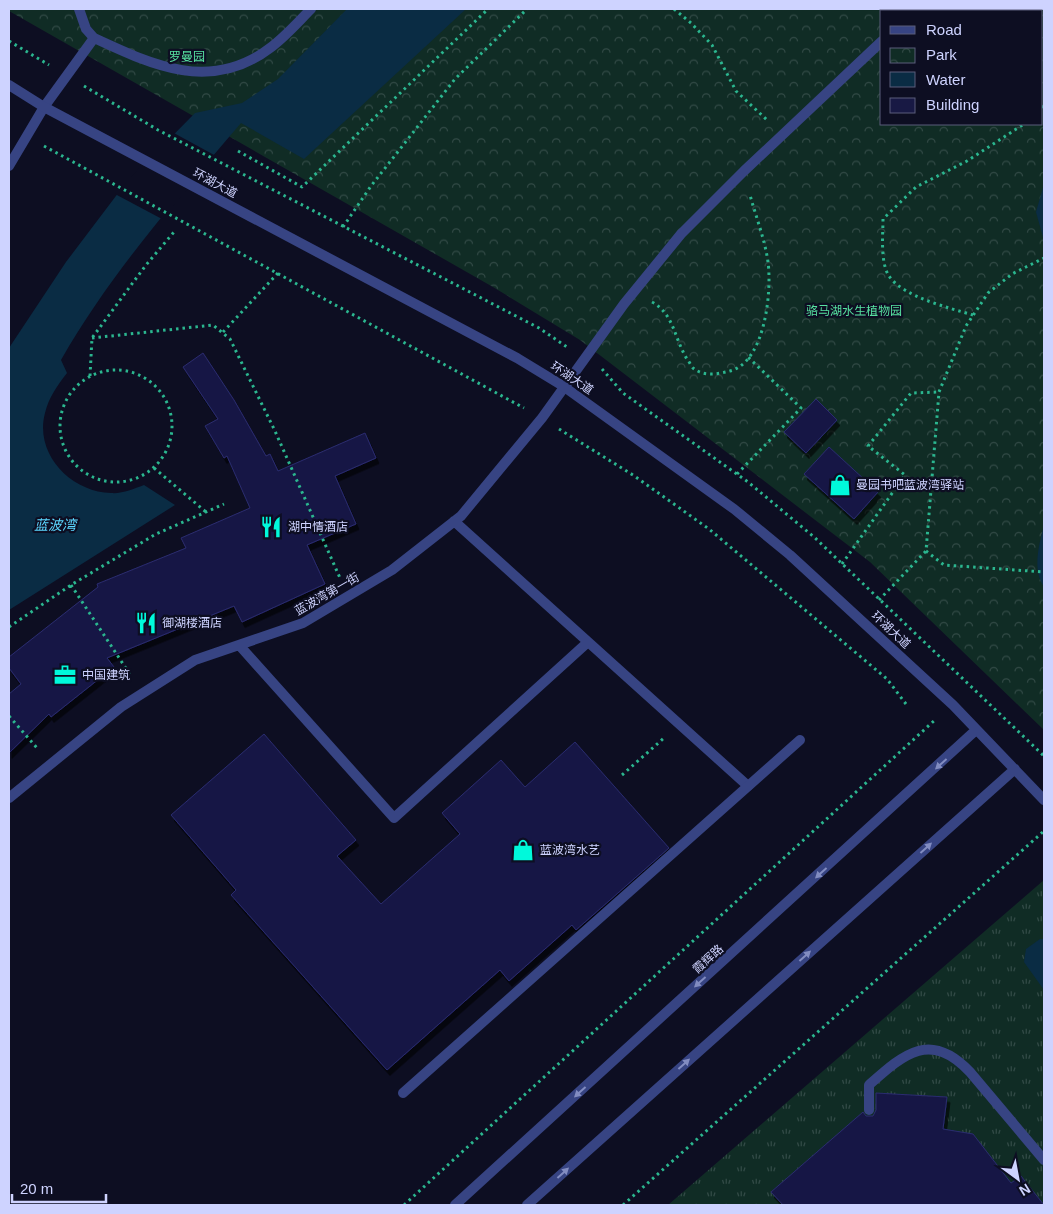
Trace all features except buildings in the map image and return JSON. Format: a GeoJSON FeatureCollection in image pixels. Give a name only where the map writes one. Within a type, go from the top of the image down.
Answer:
{"type":"FeatureCollection","features":[{"type":"Feature","properties":{"kind":"street"},"geometry":{"type":"LineString","coordinates":[[79,9],[86,29],[94,38],[167,68],[206,74],[242,64],[269,49],[311,9]]}},
{"type":"Feature","properties":{"kind":"street"},"geometry":{"type":"LineString","coordinates":[[9,166],[44,107],[94,38]]}},
{"type":"Feature","properties":{"kind":"street","name":"蓝波湾第一街"},"geometry":{"type":"LineString","coordinates":[[9,798],[121,707],[195,660],[303,623],[392,570],[454,521],[542,418],[563,386],[624,304],[681,234],[783,133],[880,43]]}},
{"type":"Feature","properties":{"kind":"street","name":"环湖大道"},"geometry":{"type":"LineString","coordinates":[[9,85],[44,107],[509,353],[563,386],[734,509],[790,555],[952,705],[1044,800]]}},
{"type":"Feature","properties":{"kind":"street"},"geometry":{"type":"LineString","coordinates":[[454,521],[748,786]]}},
{"type":"Feature","properties":{"kind":"street"},"geometry":{"type":"LineString","coordinates":[[239,645],[394,818],[588,642]]}},
{"type":"Feature","properties":{"kind":"street","name":"霞辉路"},"geometry":{"type":"LineString","coordinates":[[456,1205],[976,730]]}},
{"type":"Feature","properties":{"kind":"street"},"geometry":{"type":"LineString","coordinates":[[403,1093],[800,740]]}},
{"type":"Feature","properties":{"kind":"street"},"geometry":{"type":"LineString","coordinates":[[527,1205],[1015,769]]}},
{"type":"Feature","properties":{"kind":"street"},"geometry":{"type":"LineString","coordinates":[[869,1110],[869,1085],[897,1060],[913,1050],[931,1050],[946,1054],[959,1061],[1044,1160]]}},
{"type":"Feature","properties":{"kind":"path"},"geometry":{"type":"LineString","coordinates":[[238,151],[302,187],[488,9]]}},
{"type":"Feature","properties":{"kind":"path"},"geometry":{"type":"LineString","coordinates":[[343,227],[371,186],[455,79],[527,9]]}},
{"type":"Feature","properties":{"kind":"path"},"geometry":{"type":"LineString","coordinates":[[674,9],[692,23],[712,45],[736,91],[783,133]]}},
{"type":"Feature","properties":{"kind":"path"},"geometry":{"type":"LineString","coordinates":[[974,315],[912,295],[889,276],[882,249],[883,218],[916,187],[967,161],[1022,125]]}},
{"type":"Feature","properties":{"kind":"path"},"geometry":{"type":"LineString","coordinates":[[26,136],[542,418],[633,475],[709,529],[887,679],[906,704]]}},
{"type":"Feature","properties":{"kind":"path"},"geometry":{"type":"LineString","coordinates":[[624,304],[651,301],[661,307],[670,317],[680,347],[693,369],[713,375],[735,369],[752,353],[767,317],[768,263],[744,171]]}},
{"type":"Feature","properties":{"kind":"path"},"geometry":{"type":"LineString","coordinates":[[90,376],[92,338],[146,265],[174,232]]}},
{"type":"Feature","properties":{"kind":"path"},"geometry":{"type":"LineString","coordinates":[[861,619],[926,551],[939,392],[966,326],[988,293],[1012,274],[1044,258]]}},
{"type":"Feature","properties":{"kind":"path"},"geometry":{"type":"LineString","coordinates":[[223,332],[278,273]]}},
{"type":"Feature","properties":{"kind":"path"},"geometry":{"type":"LineString","coordinates":[[92,338],[213,325],[230,339],[276,431],[348,596]]}},
{"type":"Feature","properties":{"kind":"path"},"geometry":{"type":"LineString","coordinates":[[737,474],[801,408],[748,357]]}},
{"type":"Feature","properties":{"kind":"path"},"geometry":{"type":"LineString","coordinates":[[107,370],[125,370],[143,375],[157,386],[168,401],[173,419],[172,437],[165,454],[154,468],[137,478],[119,482],[100,480],[83,471],[70,458],[62,440],[60,422],[64,403],[75,387],[90,376],[107,370]]}},
{"type":"Feature","properties":{"kind":"path"},"geometry":{"type":"LineString","coordinates":[[842,564],[905,475],[868,446],[911,393],[939,392]]}},
{"type":"Feature","properties":{"kind":"path"},"geometry":{"type":"LineString","coordinates":[[154,468],[206,512]]}},
{"type":"Feature","properties":{"kind":"path"},"geometry":{"type":"LineString","coordinates":[[9,627],[71,585],[156,534],[224,504]]}},
{"type":"Feature","properties":{"kind":"path"},"geometry":{"type":"LineString","coordinates":[[926,551],[944,565],[1044,572]]}},
{"type":"Feature","properties":{"kind":"path"},"geometry":{"type":"LineString","coordinates":[[71,585],[143,693]]}},
{"type":"Feature","properties":{"kind":"path"},"geometry":{"type":"LineString","coordinates":[[404,1205],[971,686]]}},
{"type":"Feature","properties":{"kind":"path"},"geometry":{"type":"LineString","coordinates":[[9,716],[50,763]]}},
{"type":"Feature","properties":{"kind":"path"},"geometry":{"type":"LineString","coordinates":[[622,775],[680,724]]}},
{"type":"Feature","properties":{"kind":"path"},"geometry":{"type":"LineString","coordinates":[[623,1205],[1044,831]]}},
{"type":"Feature","properties":{"kind":"green space","name":"骆马湖水生植物园"},"geometry":{"type":"Polygon","coordinates":[[[9,9],[1044,9],[1044,730],[870,562],[580,340],[493,287],[9,11],[9,9]]]}},
{"type":"Feature","properties":{"kind":"green space"},"geometry":{"type":"Polygon","coordinates":[[[1044,880],[1044,1205],[668,1205],[1044,880]]]}},
{"type":"Feature","properties":{"kind":"water","name":"蓝波湾"},"geometry":{"type":"Polygon","coordinates":[[[347,9],[466,9],[304,159],[241,123],[145,237],[101,296],[61,360],[67,373],[49,402],[43,428],[45,443],[59,468],[82,486],[96,491],[115,493],[128,491],[144,485],[175,505],[9,610],[9,348],[66,262],[125,184],[195,113],[242,103],[278,79],[347,9]]]}},
{"type":"Feature","properties":{"kind":"water"},"geometry":{"type":"Polygon","coordinates":[[[1044,184],[1044,241],[1036,212],[1044,184]]]}},
{"type":"Feature","properties":{"kind":"water"},"geometry":{"type":"Polygon","coordinates":[[[1044,525],[1044,587],[1040,580],[1037,565],[1044,525]]]}},
{"type":"Feature","properties":{"kind":"water"},"geometry":{"type":"Polygon","coordinates":[[[1040,939],[1044,939],[1044,990],[1024,962],[1026,949],[1040,939]]]}},
{"type":"Feature","properties":{"kind":"pier"},"geometry":{"type":"Polygon","coordinates":[[[172,132],[216,156],[162,219],[115,194],[172,132]]]}},
{"type":"Feature","properties":{"kind":"place","name":"曼园书吧蓝波湾驿站"},"geometry":{"type":"Point","coordinates":[840,485]}},
{"type":"Feature","properties":{"kind":"place","name":"湖中情酒店"},"geometry":{"type":"Point","coordinates":[271,527]}},
{"type":"Feature","properties":{"kind":"place","name":"御湖楼酒店"},"geometry":{"type":"Point","coordinates":[146,623]}},
{"type":"Feature","properties":{"kind":"place","name":"中国建筑"},"geometry":{"type":"Point","coordinates":[65,675]}},
{"type":"Feature","properties":{"kind":"place","name":"蓝波湾水艺"},"geometry":{"type":"Point","coordinates":[523,850]}},
{"type":"Feature","properties":{"kind":"park label","name":"罗曼园"},"geometry":{"type":"Point","coordinates":[187,57]}}]}
